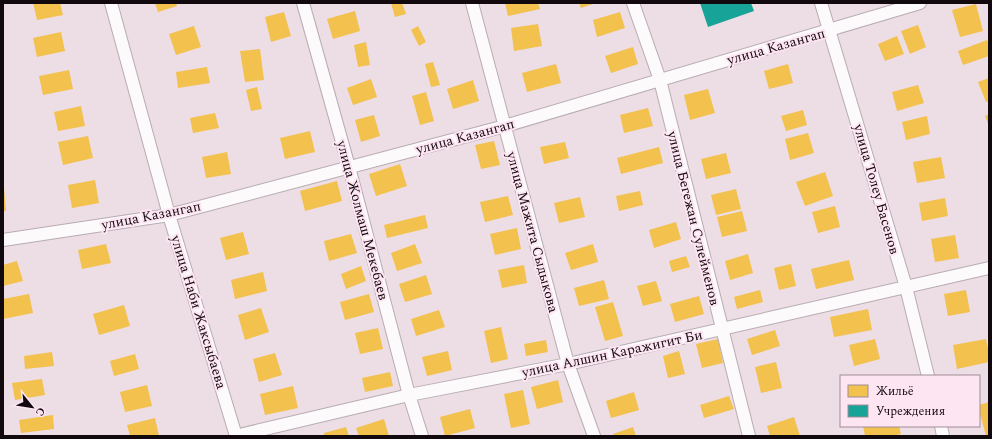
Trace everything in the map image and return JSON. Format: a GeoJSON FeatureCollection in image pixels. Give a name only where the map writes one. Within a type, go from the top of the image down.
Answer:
{"type":"FeatureCollection","features":[{"type":"Feature","properties":{"kind":"street","name":"улица Наби Жаксыбаева"},"geometry":{"type":"LineString","coordinates":[[111,3],[169,215],[236,436]]}},
{"type":"Feature","properties":{"kind":"street","name":"улица Жолмаш Мекебаев"},"geometry":{"type":"LineString","coordinates":[[303,3],[349,167],[409,395],[422,436]]}},
{"type":"Feature","properties":{"kind":"street","name":"улица Мажита Сыдыкова"},"geometry":{"type":"LineString","coordinates":[[472,3],[568,364],[594,436]]}},
{"type":"Feature","properties":{"kind":"street","name":"улица Бегежан Сулейменов"},"geometry":{"type":"LineString","coordinates":[[633,3],[660,80],[721,329],[749,436]]}},
{"type":"Feature","properties":{"kind":"street","name":"улица Толеу Басенов"},"geometry":{"type":"LineString","coordinates":[[822,3],[906,287],[928,375]]}},
{"type":"Feature","properties":{"kind":"street","name":"улица Казангап"},"geometry":{"type":"LineString","coordinates":[[3,240],[169,215],[505,126],[920,3]]}},
{"type":"Feature","properties":{"kind":"street","name":"улица Алшин Каражигит Би"},"geometry":{"type":"LineString","coordinates":[[236,436],[409,395],[568,364],[989,268]]}},
{"type":"Feature","properties":{"kind":"building: Жильё"},"geometry":{"type":"Polygon","coordinates":[[[33,3],[60,3],[63,15],[37,20],[33,3]]]}},
{"type":"Feature","properties":{"kind":"building: Жильё"},"geometry":{"type":"Polygon","coordinates":[[[155,3],[176,3],[177,6],[158,12],[155,3]]]}},
{"type":"Feature","properties":{"kind":"building: Жильё"},"geometry":{"type":"Polygon","coordinates":[[[391,3],[402,3],[406,14],[395,17],[391,3]]]}},
{"type":"Feature","properties":{"kind":"building: Жильё"},"geometry":{"type":"Polygon","coordinates":[[[505,3],[538,3],[540,9],[508,16],[505,3]]]}},
{"type":"Feature","properties":{"kind":"building: Жильё"},"geometry":{"type":"Polygon","coordinates":[[[579,3],[596,3],[581,8],[579,3]]]}},
{"type":"Feature","properties":{"kind":"building: Жильё"},"geometry":{"type":"Polygon","coordinates":[[[976,4],[983,31],[960,37],[952,10],[976,4]]]}},
{"type":"Feature","properties":{"kind":"building: Жильё"},"geometry":{"type":"Polygon","coordinates":[[[355,11],[360,31],[333,39],[327,19],[355,11]]]}},
{"type":"Feature","properties":{"kind":"building: Жильё"},"geometry":{"type":"Polygon","coordinates":[[[284,12],[291,36],[271,42],[265,17],[284,12]]]}},
{"type":"Feature","properties":{"kind":"building: Жильё"},"geometry":{"type":"Polygon","coordinates":[[[620,12],[625,28],[597,37],[593,20],[620,12]]]}},
{"type":"Feature","properties":{"kind":"building: Жильё"},"geometry":{"type":"Polygon","coordinates":[[[538,24],[542,46],[514,51],[511,28],[538,24]]]}},
{"type":"Feature","properties":{"kind":"building: Жильё"},"geometry":{"type":"Polygon","coordinates":[[[918,25],[926,47],[910,54],[901,31],[918,25]]]}},
{"type":"Feature","properties":{"kind":"building: Жильё"},"geometry":{"type":"Polygon","coordinates":[[[194,26],[201,47],[176,55],[169,34],[194,26]]]}},
{"type":"Feature","properties":{"kind":"building: Жильё"},"geometry":{"type":"Polygon","coordinates":[[[418,26],[426,42],[419,46],[411,30],[418,26]]]}},
{"type":"Feature","properties":{"kind":"building: Жильё"},"geometry":{"type":"Polygon","coordinates":[[[61,32],[65,51],[37,57],[33,38],[61,32]]]}},
{"type":"Feature","properties":{"kind":"building: Жильё"},"geometry":{"type":"Polygon","coordinates":[[[897,36],[904,54],[885,61],[878,44],[897,36]]]}},
{"type":"Feature","properties":{"kind":"building: Жильё"},"geometry":{"type":"Polygon","coordinates":[[[987,40],[989,45],[989,56],[963,65],[958,51],[987,40]]]}},
{"type":"Feature","properties":{"kind":"building: Жильё"},"geometry":{"type":"Polygon","coordinates":[[[366,42],[370,65],[358,67],[354,45],[366,42]]]}},
{"type":"Feature","properties":{"kind":"building: Жильё"},"geometry":{"type":"Polygon","coordinates":[[[633,47],[638,64],[611,73],[605,56],[633,47]]]}},
{"type":"Feature","properties":{"kind":"building: Жильё"},"geometry":{"type":"Polygon","coordinates":[[[260,49],[264,80],[245,82],[240,51],[260,49]]]}},
{"type":"Feature","properties":{"kind":"building: Жильё"},"geometry":{"type":"Polygon","coordinates":[[[433,62],[440,85],[431,87],[425,64],[433,62]]]}},
{"type":"Feature","properties":{"kind":"building: Жильё"},"geometry":{"type":"Polygon","coordinates":[[[556,64],[561,83],[527,92],[522,73],[556,64]]]}},
{"type":"Feature","properties":{"kind":"building: Жильё"},"geometry":{"type":"Polygon","coordinates":[[[788,64],[793,83],[769,89],[764,71],[788,64]]]}},
{"type":"Feature","properties":{"kind":"building: Жильё"},"geometry":{"type":"Polygon","coordinates":[[[207,67],[210,83],[178,88],[176,72],[207,67]]]}},
{"type":"Feature","properties":{"kind":"building: Жильё"},"geometry":{"type":"Polygon","coordinates":[[[69,70],[73,89],[43,95],[39,76],[69,70]]]}},
{"type":"Feature","properties":{"kind":"building: Жильё"},"geometry":{"type":"Polygon","coordinates":[[[989,78],[989,101],[986,102],[978,82],[989,78]]]}},
{"type":"Feature","properties":{"kind":"building: Жильё"},"geometry":{"type":"Polygon","coordinates":[[[371,79],[377,97],[353,105],[347,88],[371,79]]]}},
{"type":"Feature","properties":{"kind":"building: Жильё"},"geometry":{"type":"Polygon","coordinates":[[[473,80],[479,101],[453,109],[447,89],[473,80]]]}},
{"type":"Feature","properties":{"kind":"building: Жильё"},"geometry":{"type":"Polygon","coordinates":[[[918,85],[924,103],[897,111],[892,92],[918,85]]]}},
{"type":"Feature","properties":{"kind":"building: Жильё"},"geometry":{"type":"Polygon","coordinates":[[[257,87],[262,109],[251,111],[246,90],[257,87]]]}},
{"type":"Feature","properties":{"kind":"building: Жильё"},"geometry":{"type":"Polygon","coordinates":[[[708,89],[715,113],[690,120],[684,95],[708,89]]]}},
{"type":"Feature","properties":{"kind":"building: Жильё"},"geometry":{"type":"Polygon","coordinates":[[[426,92],[434,121],[420,125],[412,96],[426,92]]]}},
{"type":"Feature","properties":{"kind":"building: Жильё"},"geometry":{"type":"Polygon","coordinates":[[[81,106],[85,126],[58,131],[54,112],[81,106]]]}},
{"type":"Feature","properties":{"kind":"building: Жильё"},"geometry":{"type":"Polygon","coordinates":[[[648,108],[653,126],[624,133],[620,115],[648,108]]]}},
{"type":"Feature","properties":{"kind":"building: Жильё"},"geometry":{"type":"Polygon","coordinates":[[[803,110],[807,125],[786,131],[781,116],[803,110]]]}},
{"type":"Feature","properties":{"kind":"building: Жильё"},"geometry":{"type":"Polygon","coordinates":[[[215,113],[219,128],[193,133],[190,118],[215,113]]]}},
{"type":"Feature","properties":{"kind":"building: Жильё"},"geometry":{"type":"Polygon","coordinates":[[[989,114],[989,126],[985,116],[989,114]]]}},
{"type":"Feature","properties":{"kind":"building: Жильё"},"geometry":{"type":"Polygon","coordinates":[[[374,115],[380,136],[361,142],[355,120],[374,115]]]}},
{"type":"Feature","properties":{"kind":"building: Жильё"},"geometry":{"type":"Polygon","coordinates":[[[927,116],[930,134],[906,140],[902,122],[927,116]]]}},
{"type":"Feature","properties":{"kind":"building: Жильё"},"geometry":{"type":"Polygon","coordinates":[[[310,131],[315,152],[285,159],[280,138],[310,131]]]}},
{"type":"Feature","properties":{"kind":"building: Жильё"},"geometry":{"type":"Polygon","coordinates":[[[808,133],[814,153],[790,160],[785,139],[808,133]]]}},
{"type":"Feature","properties":{"kind":"building: Жильё"},"geometry":{"type":"Polygon","coordinates":[[[88,136],[93,158],[63,165],[58,142],[88,136]]]}},
{"type":"Feature","properties":{"kind":"building: Жильё"},"geometry":{"type":"Polygon","coordinates":[[[494,141],[500,165],[481,169],[475,145],[494,141]]]}},
{"type":"Feature","properties":{"kind":"building: Жильё"},"geometry":{"type":"Polygon","coordinates":[[[565,142],[569,158],[544,164],[540,147],[565,142]]]}},
{"type":"Feature","properties":{"kind":"building: Жильё"},"geometry":{"type":"Polygon","coordinates":[[[659,147],[663,163],[621,174],[617,158],[659,147]]]}},
{"type":"Feature","properties":{"kind":"building: Жильё"},"geometry":{"type":"Polygon","coordinates":[[[227,152],[231,174],[206,178],[202,157],[227,152]]]}},
{"type":"Feature","properties":{"kind":"building: Жильё"},"geometry":{"type":"Polygon","coordinates":[[[726,153],[731,173],[706,179],[701,159],[726,153]]]}},
{"type":"Feature","properties":{"kind":"building: Жильё"},"geometry":{"type":"Polygon","coordinates":[[[941,157],[945,178],[917,183],[913,162],[941,157]]]}},
{"type":"Feature","properties":{"kind":"building: Жильё"},"geometry":{"type":"Polygon","coordinates":[[[400,164],[407,186],[376,196],[369,174],[400,164]]]}},
{"type":"Feature","properties":{"kind":"building: Жильё"},"geometry":{"type":"Polygon","coordinates":[[[825,172],[833,196],[805,206],[796,182],[825,172]]]}},
{"type":"Feature","properties":{"kind":"building: Жильё"},"geometry":{"type":"Polygon","coordinates":[[[95,180],[99,203],[72,208],[68,185],[95,180]]]}},
{"type":"Feature","properties":{"kind":"building: Жильё"},"geometry":{"type":"Polygon","coordinates":[[[337,181],[342,201],[305,211],[300,191],[337,181]]]}},
{"type":"Feature","properties":{"kind":"building: Жильё"},"geometry":{"type":"Polygon","coordinates":[[[4,187],[6,211],[3,211],[4,187]]]}},
{"type":"Feature","properties":{"kind":"building: Жильё"},"geometry":{"type":"Polygon","coordinates":[[[736,189],[741,209],[716,215],[711,195],[736,189]]]}},
{"type":"Feature","properties":{"kind":"building: Жильё"},"geometry":{"type":"Polygon","coordinates":[[[640,191],[643,205],[619,211],[616,196],[640,191]]]}},
{"type":"Feature","properties":{"kind":"building: Жильё"},"geometry":{"type":"Polygon","coordinates":[[[508,196],[513,215],[485,222],[480,202],[508,196]]]}},
{"type":"Feature","properties":{"kind":"building: Жильё"},"geometry":{"type":"Polygon","coordinates":[[[580,197],[585,217],[559,223],[554,203],[580,197]]]}},
{"type":"Feature","properties":{"kind":"building: Жильё"},"geometry":{"type":"Polygon","coordinates":[[[945,198],[948,216],[922,221],[919,203],[945,198]]]}},
{"type":"Feature","properties":{"kind":"building: Жильё"},"geometry":{"type":"Polygon","coordinates":[[[835,206],[840,227],[818,233],[812,212],[835,206]]]}},
{"type":"Feature","properties":{"kind":"building: Жильё"},"geometry":{"type":"Polygon","coordinates":[[[742,211],[747,231],[722,237],[717,217],[742,211]]]}},
{"type":"Feature","properties":{"kind":"building: Жильё"},"geometry":{"type":"Polygon","coordinates":[[[425,215],[428,228],[387,238],[384,225],[425,215]]]}},
{"type":"Feature","properties":{"kind":"building: Жильё"},"geometry":{"type":"Polygon","coordinates":[[[676,222],[681,239],[654,248],[649,230],[676,222]]]}},
{"type":"Feature","properties":{"kind":"building: Жильё"},"geometry":{"type":"Polygon","coordinates":[[[517,228],[521,249],[495,255],[490,234],[517,228]]]}},
{"type":"Feature","properties":{"kind":"building: Жильё"},"geometry":{"type":"Polygon","coordinates":[[[243,232],[249,254],[226,260],[220,238],[243,232]]]}},
{"type":"Feature","properties":{"kind":"building: Жильё"},"geometry":{"type":"Polygon","coordinates":[[[351,234],[357,253],[329,261],[324,241],[351,234]]]}},
{"type":"Feature","properties":{"kind":"building: Жильё"},"geometry":{"type":"Polygon","coordinates":[[[955,235],[959,258],[935,262],[931,239],[955,235]]]}},
{"type":"Feature","properties":{"kind":"building: Жильё"},"geometry":{"type":"Polygon","coordinates":[[[106,244],[111,263],[82,269],[78,250],[106,244]]]}},
{"type":"Feature","properties":{"kind":"building: Жильё"},"geometry":{"type":"Polygon","coordinates":[[[415,244],[422,263],[397,271],[391,253],[415,244]]]}},
{"type":"Feature","properties":{"kind":"building: Жильё"},"geometry":{"type":"Polygon","coordinates":[[[593,244],[598,262],[571,270],[565,253],[593,244]]]}},
{"type":"Feature","properties":{"kind":"building: Жильё"},"geometry":{"type":"Polygon","coordinates":[[[748,254],[753,273],[730,280],[725,261],[748,254]]]}},
{"type":"Feature","properties":{"kind":"building: Жильё"},"geometry":{"type":"Polygon","coordinates":[[[686,256],[690,267],[672,272],[669,261],[686,256]]]}},
{"type":"Feature","properties":{"kind":"building: Жильё"},"geometry":{"type":"Polygon","coordinates":[[[849,260],[854,280],[816,289],[811,269],[849,260]]]}},
{"type":"Feature","properties":{"kind":"building: Жильё"},"geometry":{"type":"Polygon","coordinates":[[[17,261],[23,281],[3,286],[3,265],[17,261]]]}},
{"type":"Feature","properties":{"kind":"building: Жильё"},"geometry":{"type":"Polygon","coordinates":[[[791,264],[796,286],[779,290],[774,268],[791,264]]]}},
{"type":"Feature","properties":{"kind":"building: Жильё"},"geometry":{"type":"Polygon","coordinates":[[[524,265],[527,283],[502,288],[498,270],[524,265]]]}},
{"type":"Feature","properties":{"kind":"building: Жильё"},"geometry":{"type":"Polygon","coordinates":[[[361,266],[366,281],[346,289],[341,274],[361,266]]]}},
{"type":"Feature","properties":{"kind":"building: Жильё"},"geometry":{"type":"Polygon","coordinates":[[[263,272],[267,291],[235,299],[231,280],[263,272]]]}},
{"type":"Feature","properties":{"kind":"building: Жильё"},"geometry":{"type":"Polygon","coordinates":[[[426,275],[432,294],[405,302],[399,284],[426,275]]]}},
{"type":"Feature","properties":{"kind":"building: Жильё"},"geometry":{"type":"Polygon","coordinates":[[[604,280],[609,299],[579,306],[574,288],[604,280]]]}},
{"type":"Feature","properties":{"kind":"building: Жильё"},"geometry":{"type":"Polygon","coordinates":[[[656,281],[662,301],[643,306],[637,286],[656,281]]]}},
{"type":"Feature","properties":{"kind":"building: Жильё"},"geometry":{"type":"Polygon","coordinates":[[[760,290],[763,302],[737,309],[734,297],[760,290]]]}},
{"type":"Feature","properties":{"kind":"building: Жильё"},"geometry":{"type":"Polygon","coordinates":[[[966,290],[970,312],[948,316],[944,294],[966,290]]]}},
{"type":"Feature","properties":{"kind":"building: Жильё"},"geometry":{"type":"Polygon","coordinates":[[[29,294],[33,313],[3,319],[3,299],[29,294]]]}},
{"type":"Feature","properties":{"kind":"building: Жильё"},"geometry":{"type":"Polygon","coordinates":[[[369,294],[374,312],[345,320],[340,302],[369,294]]]}},
{"type":"Feature","properties":{"kind":"building: Жильё"},"geometry":{"type":"Polygon","coordinates":[[[699,296],[704,314],[675,322],[670,304],[699,296]]]}},
{"type":"Feature","properties":{"kind":"building: Жильё"},"geometry":{"type":"Polygon","coordinates":[[[613,302],[623,336],[605,341],[595,307],[613,302]]]}},
{"type":"Feature","properties":{"kind":"building: Жильё"},"geometry":{"type":"Polygon","coordinates":[[[124,305],[130,326],[99,335],[93,314],[124,305]]]}},
{"type":"Feature","properties":{"kind":"building: Жильё"},"geometry":{"type":"Polygon","coordinates":[[[261,308],[269,332],[245,340],[238,315],[261,308]]]}},
{"type":"Feature","properties":{"kind":"building: Жильё"},"geometry":{"type":"Polygon","coordinates":[[[868,309],[872,330],[834,337],[830,317],[868,309]]]}},
{"type":"Feature","properties":{"kind":"building: Жильё"},"geometry":{"type":"Polygon","coordinates":[[[439,310],[445,327],[416,336],[411,319],[439,310]]]}},
{"type":"Feature","properties":{"kind":"building: Жильё"},"geometry":{"type":"Polygon","coordinates":[[[501,327],[508,359],[491,363],[484,331],[501,327]]]}},
{"type":"Feature","properties":{"kind":"building: Жильё"},"geometry":{"type":"Polygon","coordinates":[[[378,328],[383,349],[360,354],[355,333],[378,328]]]}},
{"type":"Feature","properties":{"kind":"building: Жильё"},"geometry":{"type":"Polygon","coordinates":[[[775,330],[780,346],[752,355],[747,339],[775,330]]]}},
{"type":"Feature","properties":{"kind":"building: Жильё"},"geometry":{"type":"Polygon","coordinates":[[[718,339],[723,363],[702,368],[696,344],[718,339]]]}},
{"type":"Feature","properties":{"kind":"building: Жильё"},"geometry":{"type":"Polygon","coordinates":[[[875,339],[880,359],[854,366],[849,345],[875,339]]]}},
{"type":"Feature","properties":{"kind":"building: Жильё"},"geometry":{"type":"Polygon","coordinates":[[[986,339],[989,362],[957,369],[953,345],[986,339]]]}},
{"type":"Feature","properties":{"kind":"building: Жильё"},"geometry":{"type":"Polygon","coordinates":[[[546,340],[548,352],[526,356],[524,344],[546,340]]]}},
{"type":"Feature","properties":{"kind":"building: Жильё"},"geometry":{"type":"Polygon","coordinates":[[[448,351],[452,370],[427,376],[422,357],[448,351]]]}},
{"type":"Feature","properties":{"kind":"building: Жильё"},"geometry":{"type":"Polygon","coordinates":[[[679,351],[685,374],[668,378],[663,356],[679,351]]]}},
{"type":"Feature","properties":{"kind":"building: Жильё"},"geometry":{"type":"Polygon","coordinates":[[[52,352],[54,366],[25,369],[24,356],[52,352]]]}},
{"type":"Feature","properties":{"kind":"building: Жильё"},"geometry":{"type":"Polygon","coordinates":[[[275,353],[282,375],[259,382],[253,359],[275,353]]]}},
{"type":"Feature","properties":{"kind":"building: Жильё"},"geometry":{"type":"Polygon","coordinates":[[[135,354],[139,369],[114,376],[110,361],[135,354]]]}},
{"type":"Feature","properties":{"kind":"building: Жильё"},"geometry":{"type":"Polygon","coordinates":[[[776,362],[782,388],[761,393],[755,367],[776,362]]]}},
{"type":"Feature","properties":{"kind":"building: Жильё"},"geometry":{"type":"Polygon","coordinates":[[[390,372],[393,386],[365,392],[362,378],[390,372]]]}},
{"type":"Feature","properties":{"kind":"building: Жильё"},"geometry":{"type":"Polygon","coordinates":[[[42,379],[45,395],[15,400],[12,383],[42,379]]]}},
{"type":"Feature","properties":{"kind":"building: Жильё"},"geometry":{"type":"Polygon","coordinates":[[[558,380],[563,402],[537,409],[531,387],[558,380]]]}},
{"type":"Feature","properties":{"kind":"building: Жильё"},"geometry":{"type":"Polygon","coordinates":[[[147,385],[152,406],[125,412],[120,392],[147,385]]]}},
{"type":"Feature","properties":{"kind":"building: Жильё"},"geometry":{"type":"Polygon","coordinates":[[[293,386],[298,408],[265,415],[260,394],[293,386]]]}},
{"type":"Feature","properties":{"kind":"building: Жильё"},"geometry":{"type":"Polygon","coordinates":[[[523,390],[530,424],[511,428],[504,394],[523,390]]]}},
{"type":"Feature","properties":{"kind":"building: Жильё"},"geometry":{"type":"Polygon","coordinates":[[[634,392],[639,410],[611,418],[606,401],[634,392]]]}},
{"type":"Feature","properties":{"kind":"building: Жильё"},"geometry":{"type":"Polygon","coordinates":[[[729,396],[734,409],[704,418],[700,405],[729,396]]]}},
{"type":"Feature","properties":{"kind":"building: Жильё"},"geometry":{"type":"Polygon","coordinates":[[[989,402],[989,436],[986,436],[980,414],[980,405],[989,402]]]}},
{"type":"Feature","properties":{"kind":"building: Жильё"},"geometry":{"type":"Polygon","coordinates":[[[470,409],[475,428],[445,436],[440,417],[470,409]]]}},
{"type":"Feature","properties":{"kind":"building: Жильё"},"geometry":{"type":"Polygon","coordinates":[[[53,415],[54,429],[21,433],[19,420],[53,415]]]}},
{"type":"Feature","properties":{"kind":"building: Жильё"},"geometry":{"type":"Polygon","coordinates":[[[794,417],[800,436],[770,436],[767,426],[794,417]]]}},
{"type":"Feature","properties":{"kind":"building: Жильё"},"geometry":{"type":"Polygon","coordinates":[[[155,418],[159,436],[130,436],[127,425],[155,418]]]}},
{"type":"Feature","properties":{"kind":"building: Жильё"},"geometry":{"type":"Polygon","coordinates":[[[384,419],[389,436],[359,436],[356,428],[384,419]]]}},
{"type":"Feature","properties":{"kind":"building: Жильё"},"geometry":{"type":"Polygon","coordinates":[[[346,427],[349,436],[324,436],[324,433],[346,427]]]}},
{"type":"Feature","properties":{"kind":"building: Жильё"},"geometry":{"type":"Polygon","coordinates":[[[633,427],[636,436],[614,436],[613,434],[633,427]]]}},
{"type":"Feature","properties":{"kind":"building: Жильё"},"geometry":{"type":"Polygon","coordinates":[[[863,427],[899,427],[901,434],[892,436],[865,436],[863,427]]]}},
{"type":"Feature","properties":{"kind":"building: Учреждения"},"geometry":{"type":"Polygon","coordinates":[[[700,3],[751,3],[754,11],[708,27],[700,3]]]}}]}
